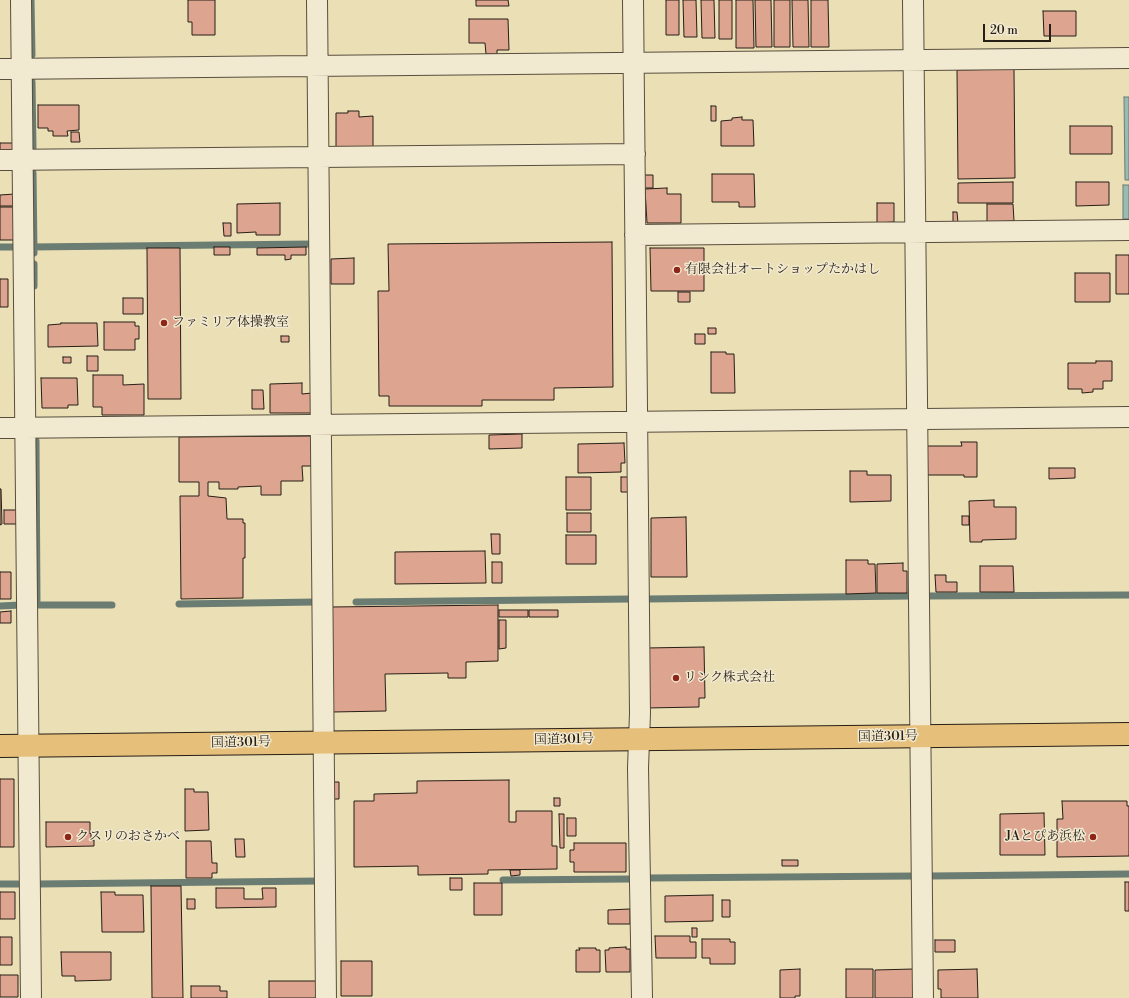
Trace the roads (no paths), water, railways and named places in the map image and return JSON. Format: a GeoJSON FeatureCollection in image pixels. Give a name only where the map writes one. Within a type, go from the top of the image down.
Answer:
{"type":"FeatureCollection","features":[{"type":"Feature","properties":{"kind":"highway","name":"国道301号"},"geometry":{"type":"LineString","coordinates":[[0,746],[1129,734]]}},
{"type":"Feature","properties":{"kind":"street"},"geometry":{"type":"LineString","coordinates":[[21,0],[31,998]]}},
{"type":"Feature","properties":{"kind":"street"},"geometry":{"type":"LineString","coordinates":[[317,0],[326,998]]}},
{"type":"Feature","properties":{"kind":"street"},"geometry":{"type":"LineString","coordinates":[[633,0],[640,713],[638,768],[642,998]]}},
{"type":"Feature","properties":{"kind":"street"},"geometry":{"type":"LineString","coordinates":[[913,0],[923,998]]}},
{"type":"Feature","properties":{"kind":"street"},"geometry":{"type":"LineString","coordinates":[[0,69],[1129,58]]}},
{"type":"Feature","properties":{"kind":"street"},"geometry":{"type":"LineString","coordinates":[[0,160],[634,154]]}},
{"type":"Feature","properties":{"kind":"street"},"geometry":{"type":"LineString","coordinates":[[635,235],[1129,230]]}},
{"type":"Feature","properties":{"kind":"street"},"geometry":{"type":"LineString","coordinates":[[0,428],[1129,417]]}},
{"type":"Feature","properties":{"kind":"water"},"geometry":{"type":"Polygon","coordinates":[[[1124,97],[1129,97],[1129,180],[1125,180],[1124,97]]]}},
{"type":"Feature","properties":{"kind":"water"},"geometry":{"type":"Polygon","coordinates":[[[1123,185],[1129,185],[1129,219],[1123,219],[1123,185]]]}},
{"type":"Feature","properties":{"kind":"waterway"},"geometry":{"type":"LineString","coordinates":[[31,0],[32,55]]}},
{"type":"Feature","properties":{"kind":"waterway"},"geometry":{"type":"LineString","coordinates":[[32,82],[33,148]]}},
{"type":"Feature","properties":{"kind":"waterway"},"geometry":{"type":"LineString","coordinates":[[33,173],[34,253]]}},
{"type":"Feature","properties":{"kind":"waterway"},"geometry":{"type":"LineString","coordinates":[[30,247],[312,244]]}},
{"type":"Feature","properties":{"kind":"waterway"},"geometry":{"type":"LineString","coordinates":[[0,247],[17,247]]}},
{"type":"Feature","properties":{"kind":"waterway"},"geometry":{"type":"LineString","coordinates":[[34,264],[34,286]]}},
{"type":"Feature","properties":{"kind":"waterway"},"geometry":{"type":"LineString","coordinates":[[36,441],[37,605]]}},
{"type":"Feature","properties":{"kind":"waterway"},"geometry":{"type":"LineString","coordinates":[[926,596],[1129,595]]}},
{"type":"Feature","properties":{"kind":"waterway"},"geometry":{"type":"LineString","coordinates":[[647,599],[912,596]]}},
{"type":"Feature","properties":{"kind":"waterway"},"geometry":{"type":"LineString","coordinates":[[356,602],[630,599]]}},
{"type":"Feature","properties":{"kind":"waterway"},"geometry":{"type":"LineString","coordinates":[[179,604],[316,602]]}},
{"type":"Feature","properties":{"kind":"waterway"},"geometry":{"type":"LineString","coordinates":[[0,606],[21,605]]}},
{"type":"Feature","properties":{"kind":"waterway"},"geometry":{"type":"LineString","coordinates":[[34,605],[112,605]]}},
{"type":"Feature","properties":{"kind":"waterway"},"geometry":{"type":"LineString","coordinates":[[930,876],[1129,874]]}},
{"type":"Feature","properties":{"kind":"waterway"},"geometry":{"type":"LineString","coordinates":[[648,878],[913,876]]}},
{"type":"Feature","properties":{"kind":"waterway"},"geometry":{"type":"LineString","coordinates":[[503,880],[631,879]]}},
{"type":"Feature","properties":{"kind":"waterway"},"geometry":{"type":"LineString","coordinates":[[38,884],[319,881]]}},
{"type":"Feature","properties":{"kind":"waterway"},"geometry":{"type":"LineString","coordinates":[[0,884],[18,884]]}},
{"type":"Feature","properties":{"kind":"place","name":"有限会社オートショップたかはし"},"geometry":{"type":"Point","coordinates":[677,270]}},
{"type":"Feature","properties":{"kind":"place","name":"ファミリア体操教室"},"geometry":{"type":"Point","coordinates":[164,323]}},
{"type":"Feature","properties":{"kind":"place","name":"リンク株式会社"},"geometry":{"type":"Point","coordinates":[676,678]}},
{"type":"Feature","properties":{"kind":"place","name":"クスリのおさかべ"},"geometry":{"type":"Point","coordinates":[68,837]}},
{"type":"Feature","properties":{"kind":"place","name":"JAとぴあ浜松"},"geometry":{"type":"Point","coordinates":[1093,837]}}]}
